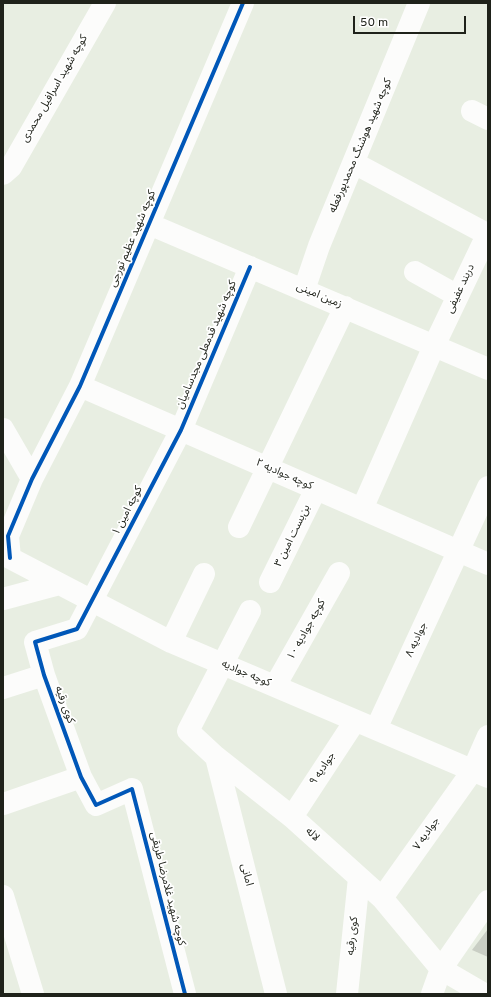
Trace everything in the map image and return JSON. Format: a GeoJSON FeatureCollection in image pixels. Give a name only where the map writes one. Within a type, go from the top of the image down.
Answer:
{"type":"FeatureCollection","features":[{"type":"Feature","properties":{"kind":"street","name":"کوچه شهید اسرافیل محمدی"},"geometry":{"type":"LineString","coordinates":[[3,174],[11,167],[106,3]]}},
{"type":"Feature","properties":{"kind":"street","name":"کوچه شهید عظیم تورجی"},"geometry":{"type":"LineString","coordinates":[[6,558],[8,536],[32,479],[80,386],[243,3]]}},
{"type":"Feature","properties":{"kind":"street","name":"کوچه شهید هوشنگ محمدپورفعله"},"geometry":{"type":"LineString","coordinates":[[304,290],[319,246],[419,3]]}},
{"type":"Feature","properties":{"kind":"street"},"geometry":{"type":"LineString","coordinates":[[354,162],[488,234]]}},
{"type":"Feature","properties":{"kind":"street","name":"زمین امینی"},"geometry":{"type":"LineString","coordinates":[[149,224],[488,369]]}},
{"type":"Feature","properties":{"kind":"street","name":"دربند عفیفی"},"geometry":{"type":"LineString","coordinates":[[362,509],[434,346],[488,234]]}},
{"type":"Feature","properties":{"kind":"street","name":"کوچه شهید قدمعلی مجدسامیان"},"geometry":{"type":"LineString","coordinates":[[181,430],[250,267]]}},
{"type":"Feature","properties":{"kind":"street"},"geometry":{"type":"LineString","coordinates":[[415,272],[458,296]]}},
{"type":"Feature","properties":{"kind":"street"},"geometry":{"type":"LineString","coordinates":[[239,527],[345,307]]}},
{"type":"Feature","properties":{"kind":"street","name":"کوچه جوادیه ۲"},"geometry":{"type":"LineString","coordinates":[[80,386],[488,564]]}},
{"type":"Feature","properties":{"kind":"street","name":"کوچه امین ۱"},"geometry":{"type":"LineString","coordinates":[[92,601],[181,430]]}},
{"type":"Feature","properties":{"kind":"street"},"geometry":{"type":"LineString","coordinates":[[5,435],[32,479]]}},
{"type":"Feature","properties":{"kind":"street","name":"جوادیه ۸"},"geometry":{"type":"LineString","coordinates":[[376,729],[488,487]]}},
{"type":"Feature","properties":{"kind":"street","name":"بن‌بست امین ۳"},"geometry":{"type":"LineString","coordinates":[[270,582],[316,489]]}},
{"type":"Feature","properties":{"kind":"street","name":"کوچه جوادیه"},"geometry":{"type":"LineString","coordinates":[[6,558],[171,642],[480,773]]}},
{"type":"Feature","properties":{"kind":"street","name":"کوچه جوادیه ۱۰"},"geometry":{"type":"LineString","coordinates":[[275,686],[339,573]]}},
{"type":"Feature","properties":{"kind":"street"},"geometry":{"type":"LineString","coordinates":[[171,642],[204,574]]}},
{"type":"Feature","properties":{"kind":"street"},"geometry":{"type":"LineString","coordinates":[[3,599],[59,584]]}},
{"type":"Feature","properties":{"kind":"street","name":"کوی رقیه"},"geometry":{"type":"LineString","coordinates":[[92,601],[77,630],[35,642],[44,675],[81,777],[96,804],[132,789]]}},
{"type":"Feature","properties":{"kind":"street"},"geometry":{"type":"LineString","coordinates":[[224,665],[250,611]]}},
{"type":"Feature","properties":{"kind":"street","name":"لاله"},"geometry":{"type":"LineString","coordinates":[[224,665],[188,731],[216,757],[292,816],[358,878],[382,898],[441,969],[484,994]]}},
{"type":"Feature","properties":{"kind":"street"},"geometry":{"type":"LineString","coordinates":[[3,688],[44,675]]}},
{"type":"Feature","properties":{"kind":"street","name":"جوادیه ۹"},"geometry":{"type":"LineString","coordinates":[[292,816],[355,721]]}},
{"type":"Feature","properties":{"kind":"street","name":"جوادیه ۷"},"geometry":{"type":"LineString","coordinates":[[382,898],[480,773],[488,736]]}},
{"type":"Feature","properties":{"kind":"street","name":"امانی"},"geometry":{"type":"LineString","coordinates":[[216,757],[276,994]]}},
{"type":"Feature","properties":{"kind":"street"},"geometry":{"type":"LineString","coordinates":[[3,804],[81,777]]}},
{"type":"Feature","properties":{"kind":"street","name":"کوچه شهید غلامرضا طریقی"},"geometry":{"type":"LineString","coordinates":[[132,789],[185,994]]}},
{"type":"Feature","properties":{"kind":"street","name":"کوی رقیه"},"geometry":{"type":"LineString","coordinates":[[347,994],[358,878]]}},
{"type":"Feature","properties":{"kind":"street"},"geometry":{"type":"LineString","coordinates":[[3,896],[7,921],[33,994]]}},
{"type":"Feature","properties":{"kind":"street"},"geometry":{"type":"LineString","coordinates":[[432,994],[441,969],[488,901]]}},
{"type":"Feature","properties":{"kind":"building"},"geometry":{"type":"Polygon","coordinates":[[[488,929],[488,957],[472,950],[488,929]]]}},
{"type":"Feature","properties":{"kind":"cycle path"},"geometry":{"type":"LineString","coordinates":[[10,558],[8,536],[32,479],[80,386],[243,3]]}},
{"type":"Feature","properties":{"kind":"cycle path"},"geometry":{"type":"LineString","coordinates":[[185,994],[132,789],[96,805],[81,777],[44,675],[35,642],[77,629],[181,430],[250,267]]}}]}
